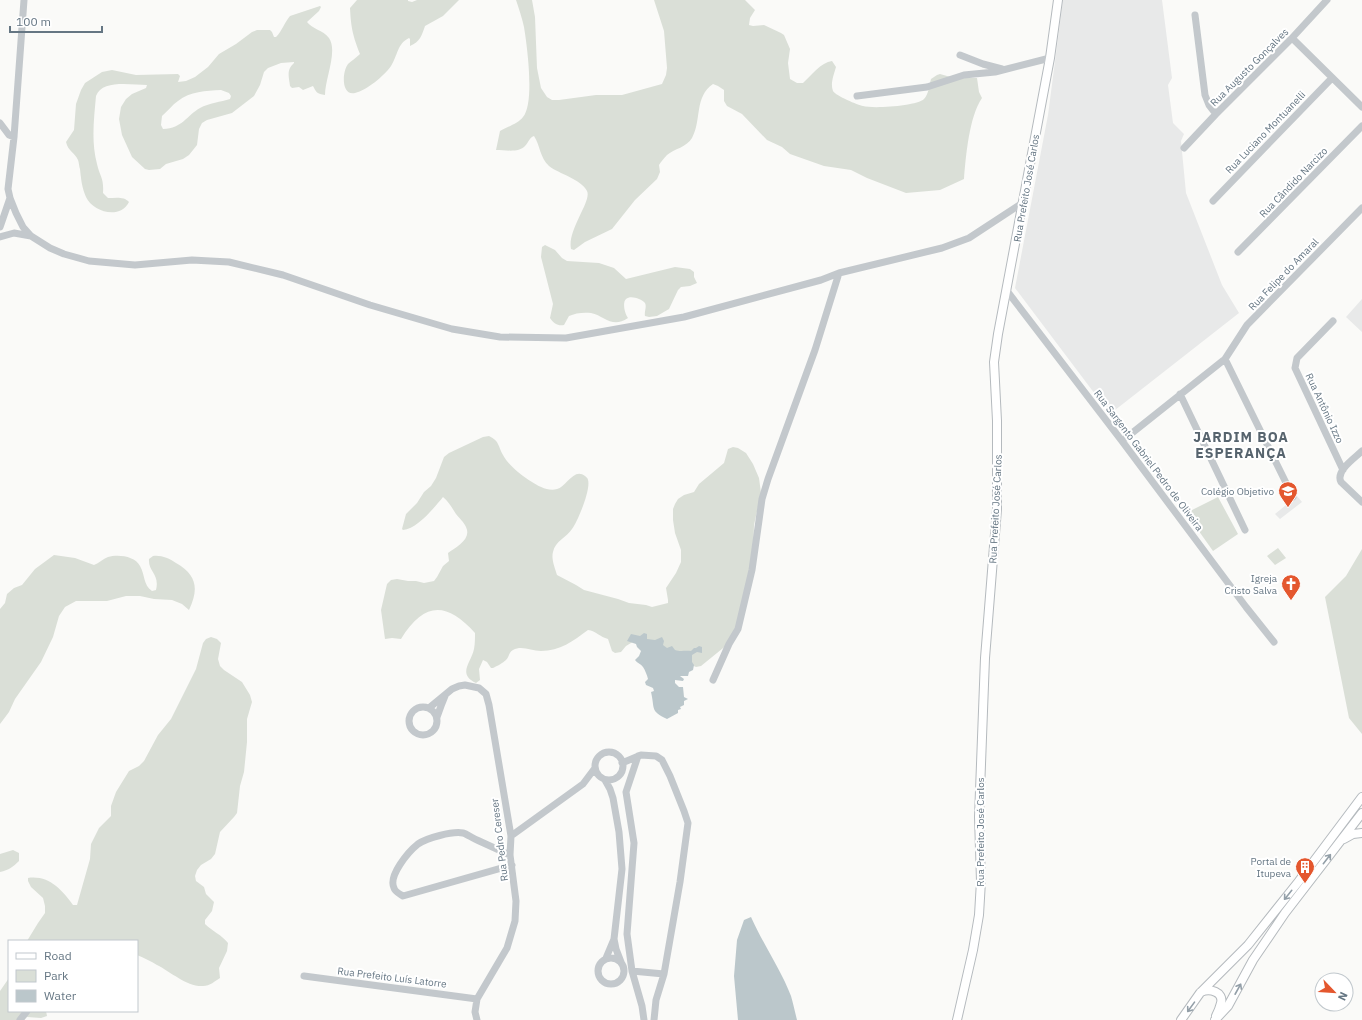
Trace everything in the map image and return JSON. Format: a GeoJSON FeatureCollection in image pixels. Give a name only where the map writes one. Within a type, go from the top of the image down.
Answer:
{"type":"FeatureCollection","features":[{"type":"Feature","properties":{"kind":"main road","name":"Rua Prefeito José Carlos"},"geometry":{"type":"LineString","coordinates":[[957,1020],[973,950],[979,915],[981,881],[979,817],[985,658],[997,508],[997,421],[994,362],[1050,58],[1058,0]]}},
{"type":"Feature","properties":{"kind":"main road"},"geometry":{"type":"LineString","coordinates":[[1181,1020],[1200,992],[1248,945],[1299,881],[1362,797]]}},
{"type":"Feature","properties":{"kind":"main road"},"geometry":{"type":"LineString","coordinates":[[1215,1020],[1228,1006],[1253,960],[1285,913],[1362,813]]}},
{"type":"Feature","properties":{"kind":"main road"},"geometry":{"type":"LineString","coordinates":[[1342,840],[1353,834],[1362,833]]}},
{"type":"Feature","properties":{"kind":"main road"},"geometry":{"type":"LineString","coordinates":[[1200,992],[1208,990],[1214,991],[1218,993],[1221,998],[1221,1004],[1215,1020]]}},
{"type":"Feature","properties":{"kind":"street"},"geometry":{"type":"LineString","coordinates":[[24,0],[14,137],[8,189],[10,198],[23,227],[31,236],[50,248],[64,254],[89,261],[135,265],[192,260],[229,262],[283,275],[370,305],[452,329],[500,337],[566,338],[684,317],[821,280],[839,273],[942,248],[969,238],[1024,202]]}},
{"type":"Feature","properties":{"kind":"street","name":"Rua Augusto Gonçalves"},"geometry":{"type":"LineString","coordinates":[[1184,148],[1292,38],[1327,0]]}},
{"type":"Feature","properties":{"kind":"street"},"geometry":{"type":"LineString","coordinates":[[1195,15],[1205,95],[1209,105],[1216,114]]}},
{"type":"Feature","properties":{"kind":"street"},"geometry":{"type":"LineString","coordinates":[[1292,38],[1362,107]]}},
{"type":"Feature","properties":{"kind":"street"},"geometry":{"type":"LineString","coordinates":[[960,55],[994,68],[1006,70]]}},
{"type":"Feature","properties":{"kind":"street"},"geometry":{"type":"LineString","coordinates":[[857,96],[918,88],[964,75],[1006,70],[1050,58]]}},
{"type":"Feature","properties":{"kind":"street","name":"Rua Luciano Montuanelli"},"geometry":{"type":"LineString","coordinates":[[1213,201],[1332,78]]}},
{"type":"Feature","properties":{"kind":"street"},"geometry":{"type":"LineString","coordinates":[[0,123],[9,135],[14,137]]}},
{"type":"Feature","properties":{"kind":"street","name":"Rua Cândido Narcizo"},"geometry":{"type":"LineString","coordinates":[[1238,252],[1362,126]]}},
{"type":"Feature","properties":{"kind":"street"},"geometry":{"type":"LineString","coordinates":[[0,227],[10,198]]}},
{"type":"Feature","properties":{"kind":"street","name":"Rua Felipe do Amaral"},"geometry":{"type":"LineString","coordinates":[[1122,441],[1225,359],[1247,325],[1362,208]]}},
{"type":"Feature","properties":{"kind":"street"},"geometry":{"type":"LineString","coordinates":[[0,237],[14,233],[31,236]]}},
{"type":"Feature","properties":{"kind":"street"},"geometry":{"type":"LineString","coordinates":[[713,680],[729,644],[738,629],[752,570],[762,499],[815,350],[839,273]]}},
{"type":"Feature","properties":{"kind":"street","name":"Rua Sargento Gabriel Pedro de Oliveira"},"geometry":{"type":"LineString","coordinates":[[1007,291],[1274,642]]}},
{"type":"Feature","properties":{"kind":"street","name":"Rua Antônio Izzo"},"geometry":{"type":"LineString","coordinates":[[1333,321],[1297,358],[1295,368],[1341,472],[1339,478],[1341,482],[1362,502]]}},
{"type":"Feature","properties":{"kind":"street"},"geometry":{"type":"LineString","coordinates":[[1225,359],[1293,497]]}},
{"type":"Feature","properties":{"kind":"street"},"geometry":{"type":"LineString","coordinates":[[1180,394],[1245,530]]}},
{"type":"Feature","properties":{"kind":"street"},"geometry":{"type":"LineString","coordinates":[[1341,472],[1362,451]]}},
{"type":"Feature","properties":{"kind":"street","name":"Rua Pedro Cereser"},"geometry":{"type":"LineString","coordinates":[[429,708],[446,694],[459,686],[465,685],[479,688],[486,694],[511,836],[510,855],[516,901],[515,921],[507,948],[477,999],[475,1012],[477,1020]]}},
{"type":"Feature","properties":{"kind":"street"},"geometry":{"type":"LineString","coordinates":[[437,717],[434,711],[422,706],[412,712],[410,716],[410,723],[413,730],[423,735],[430,733],[436,728],[437,717],[446,694]]}},
{"type":"Feature","properties":{"kind":"street"},"geometry":{"type":"LineString","coordinates":[[511,836],[583,784],[595,768],[595,764],[600,756],[608,752],[617,755],[622,763],[622,771],[617,777],[613,798]]}},
{"type":"Feature","properties":{"kind":"street"},"geometry":{"type":"LineString","coordinates":[[622,763],[638,756],[648,755],[656,756],[662,760],[670,776],[688,823],[680,882],[664,974],[656,1000],[654,1020]]}},
{"type":"Feature","properties":{"kind":"street"},"geometry":{"type":"LineString","coordinates":[[638,756],[626,792],[634,843],[626,934],[632,971],[642,1006],[644,1020]]}},
{"type":"Feature","properties":{"kind":"street"},"geometry":{"type":"LineString","coordinates":[[595,768],[599,776],[604,779],[613,798],[622,869],[614,939],[606,958]]}},
{"type":"Feature","properties":{"kind":"street"},"geometry":{"type":"LineString","coordinates":[[583,784],[617,777]]}},
{"type":"Feature","properties":{"kind":"street"},"geometry":{"type":"LineString","coordinates":[[510,855],[462,833],[437,836],[418,844],[409,853],[394,875],[392,883],[394,890],[403,896],[512,865]]}},
{"type":"Feature","properties":{"kind":"street"},"geometry":{"type":"LineString","coordinates":[[614,939],[616,949],[624,967],[624,972],[622,977],[615,984],[606,983],[599,977],[597,971],[601,961],[611,957],[621,962]]}},
{"type":"Feature","properties":{"kind":"street"},"geometry":{"type":"LineString","coordinates":[[632,971],[664,974]]}},
{"type":"Feature","properties":{"kind":"street","name":"Rua Prefeito Luís Latorre"},"geometry":{"type":"LineString","coordinates":[[304,976],[477,999]]}},
{"type":"Feature","properties":{"kind":"street"},"geometry":{"type":"LineString","coordinates":[[20,1020],[26,1012]]}},
{"type":"Feature","properties":{"kind":"shaded area"},"geometry":{"type":"Polygon","coordinates":[[[1063,0],[1162,0],[1172,78],[1168,85],[1173,123],[1184,134],[1181,141],[1186,193],[1222,285],[1239,313],[1110,414],[1015,288],[1048,115],[1063,0]]]}},
{"type":"Feature","properties":{"kind":"shaded area"},"geometry":{"type":"Polygon","coordinates":[[[1362,299],[1362,332],[1346,317],[1362,299]]]}},
{"type":"Feature","properties":{"kind":"shaded area","name":"Colégio Objetivo"},"geometry":{"type":"Polygon","coordinates":[[[1297,496],[1302,502],[1280,519],[1275,514],[1297,496]]]}},
{"type":"Feature","properties":{"kind":"green space"},"geometry":{"type":"Polygon","coordinates":[[[357,0],[408,0],[412,2],[417,0],[459,0],[443,16],[425,26],[422,35],[416,42],[410,46],[410,39],[405,40],[398,50],[391,66],[380,78],[365,89],[355,93],[350,93],[345,87],[344,77],[348,64],[360,54],[353,32],[350,8],[357,0]]]}},
{"type":"Feature","properties":{"kind":"green space"},"geometry":{"type":"Polygon","coordinates":[[[516,0],[532,0],[535,17],[537,68],[541,88],[547,97],[552,100],[596,95],[622,95],[662,84],[667,68],[664,31],[654,0],[745,0],[755,10],[750,18],[749,25],[764,25],[784,35],[790,49],[788,63],[790,79],[797,83],[803,83],[820,67],[832,61],[836,67],[832,82],[833,91],[842,98],[863,106],[895,106],[920,101],[927,95],[931,79],[940,74],[954,78],[977,78],[979,92],[982,98],[974,115],[971,126],[964,179],[940,190],[906,193],[867,178],[851,170],[824,166],[790,154],[782,147],[767,140],[742,114],[727,106],[724,101],[724,90],[713,84],[703,95],[697,124],[690,141],[665,157],[659,165],[660,172],[657,179],[635,200],[612,229],[585,242],[574,250],[571,249],[573,233],[588,196],[584,187],[580,183],[558,172],[546,163],[534,136],[519,150],[496,150],[500,131],[516,123],[523,117],[527,110],[529,100],[527,47],[524,27],[516,0]]]}},
{"type":"Feature","properties":{"kind":"green space"},"geometry":{"type":"Polygon","coordinates":[[[320,6],[321,7],[319,11],[307,22],[327,35],[331,44],[332,58],[325,95],[317,92],[313,86],[303,90],[299,87],[292,88],[290,86],[289,71],[294,62],[281,63],[268,68],[264,72],[260,85],[254,96],[232,113],[207,120],[202,123],[199,129],[197,145],[189,155],[183,159],[166,164],[160,169],[149,170],[145,169],[132,157],[122,135],[119,119],[121,107],[126,99],[132,94],[146,88],[147,85],[118,84],[104,87],[96,96],[94,130],[95,155],[102,181],[103,193],[108,198],[122,198],[129,202],[125,208],[119,211],[107,212],[94,207],[89,202],[82,183],[78,160],[68,148],[66,142],[74,130],[76,104],[85,83],[102,72],[112,70],[136,75],[178,74],[180,76],[178,82],[186,81],[195,77],[208,67],[219,54],[252,32],[257,30],[270,30],[274,37],[276,37],[290,16],[320,6]],[[221,90],[204,91],[188,95],[174,104],[162,116],[161,125],[163,129],[180,124],[195,111],[204,106],[230,99],[231,96],[229,93],[221,90]]]}},
{"type":"Feature","properties":{"kind":"green space"},"geometry":{"type":"Polygon","coordinates":[[[545,245],[555,250],[567,261],[599,263],[614,268],[626,279],[675,267],[690,269],[694,272],[694,277],[697,283],[690,286],[681,287],[669,309],[657,316],[645,316],[645,303],[639,299],[631,297],[626,299],[624,303],[628,318],[622,321],[613,322],[591,313],[583,313],[569,316],[564,325],[558,325],[550,318],[553,304],[541,257],[542,247],[545,245]]]}},
{"type":"Feature","properties":{"kind":"green space"},"geometry":{"type":"Polygon","coordinates":[[[489,436],[497,442],[503,455],[512,467],[540,487],[551,490],[557,489],[577,474],[581,474],[588,479],[588,490],[575,525],[554,548],[552,558],[557,575],[584,590],[629,603],[652,607],[668,603],[666,588],[681,562],[681,550],[675,533],[673,520],[673,509],[678,499],[684,495],[694,492],[699,484],[724,463],[728,449],[733,447],[738,448],[746,453],[759,478],[761,493],[754,525],[753,555],[733,640],[701,666],[696,667],[636,640],[626,646],[621,652],[615,653],[612,651],[608,639],[588,630],[572,641],[548,651],[537,651],[523,648],[513,650],[505,661],[493,668],[491,668],[487,662],[483,660],[479,669],[480,680],[476,683],[470,680],[466,672],[474,649],[475,633],[454,615],[445,611],[436,610],[427,612],[418,618],[401,639],[385,639],[381,610],[387,584],[391,580],[397,579],[424,583],[434,581],[443,566],[449,561],[448,553],[459,545],[467,535],[465,525],[443,497],[419,522],[408,529],[403,530],[406,514],[417,503],[424,492],[431,486],[436,478],[444,457],[449,453],[483,437],[489,436]]]}},
{"type":"Feature","properties":{"kind":"green space"},"geometry":{"type":"Polygon","coordinates":[[[1218,497],[1238,534],[1213,551],[1186,513],[1218,497]]]}},
{"type":"Feature","properties":{"kind":"green space"},"geometry":{"type":"Polygon","coordinates":[[[1278,548],[1286,558],[1275,565],[1267,556],[1278,548]]]}},
{"type":"Feature","properties":{"kind":"green space"},"geometry":{"type":"Polygon","coordinates":[[[1362,549],[1362,734],[1349,718],[1325,597],[1346,576],[1362,549]]]}},
{"type":"Feature","properties":{"kind":"green space"},"geometry":{"type":"Polygon","coordinates":[[[54,555],[75,558],[94,565],[112,556],[130,558],[138,563],[142,569],[147,586],[152,591],[156,590],[157,585],[150,567],[149,559],[153,556],[165,557],[183,568],[192,578],[195,589],[192,602],[189,610],[182,604],[172,600],[154,599],[140,596],[126,596],[107,601],[76,601],[65,607],[59,616],[53,637],[41,662],[15,699],[9,712],[0,724],[0,609],[5,603],[7,594],[14,588],[22,585],[35,569],[54,555]]]}},
{"type":"Feature","properties":{"kind":"green space"},"geometry":{"type":"Polygon","coordinates":[[[211,637],[217,639],[221,643],[218,659],[220,666],[242,682],[250,695],[252,702],[247,719],[247,742],[244,772],[240,786],[237,813],[220,832],[215,854],[211,859],[201,865],[195,876],[196,881],[204,887],[206,894],[214,902],[212,911],[205,920],[205,924],[228,943],[227,951],[219,968],[220,978],[206,986],[197,986],[185,982],[138,955],[138,940],[28,940],[45,913],[43,898],[31,887],[28,878],[49,881],[64,894],[73,905],[77,905],[90,859],[91,844],[99,828],[111,816],[111,806],[116,792],[129,771],[139,766],[144,761],[158,735],[171,719],[196,669],[203,643],[206,639],[211,637]]]}},
{"type":"Feature","properties":{"kind":"green space"},"geometry":{"type":"Polygon","coordinates":[[[13,850],[19,853],[19,861],[11,868],[0,872],[0,854],[13,850]]]}},
{"type":"Feature","properties":{"kind":"green space"},"geometry":{"type":"Polygon","coordinates":[[[8,979],[8,1012],[46,1012],[47,1016],[41,1018],[27,1017],[23,1020],[0,1020],[0,991],[8,979]]]}},
{"type":"Feature","properties":{"kind":"water"},"geometry":{"type":"Polygon","coordinates":[[[644,633],[647,634],[647,639],[655,640],[662,637],[664,641],[663,645],[667,648],[672,646],[677,651],[691,651],[699,646],[702,647],[702,653],[697,652],[692,655],[692,662],[694,665],[693,670],[689,672],[688,676],[680,676],[684,679],[683,681],[675,680],[675,683],[679,687],[683,687],[684,697],[688,699],[684,701],[684,705],[680,707],[681,709],[678,710],[678,713],[667,719],[658,714],[654,709],[651,692],[654,691],[653,688],[646,685],[645,682],[648,679],[645,671],[635,660],[641,651],[636,644],[627,641],[631,634],[640,636],[644,633]]]}},
{"type":"Feature","properties":{"kind":"water"},"geometry":{"type":"Polygon","coordinates":[[[751,917],[787,986],[797,1020],[738,1020],[734,976],[737,940],[744,920],[751,917]]]}},
{"type":"Feature","properties":{"kind":"place","name":"Colégio Objetivo"},"geometry":{"type":"Point","coordinates":[1288,508]}},
{"type":"Feature","properties":{"kind":"place","name":"Igreja Cristo Salva"},"geometry":{"type":"Point","coordinates":[1291,601]}},
{"type":"Feature","properties":{"kind":"place","name":"Portal de Itupeva"},"geometry":{"type":"Point","coordinates":[1305,884]}},
{"type":"Feature","properties":{"kind":"district","name":"JARDIM BOA ESPERANÇA"},"geometry":{"type":"Point","coordinates":[1241,446]}}]}
